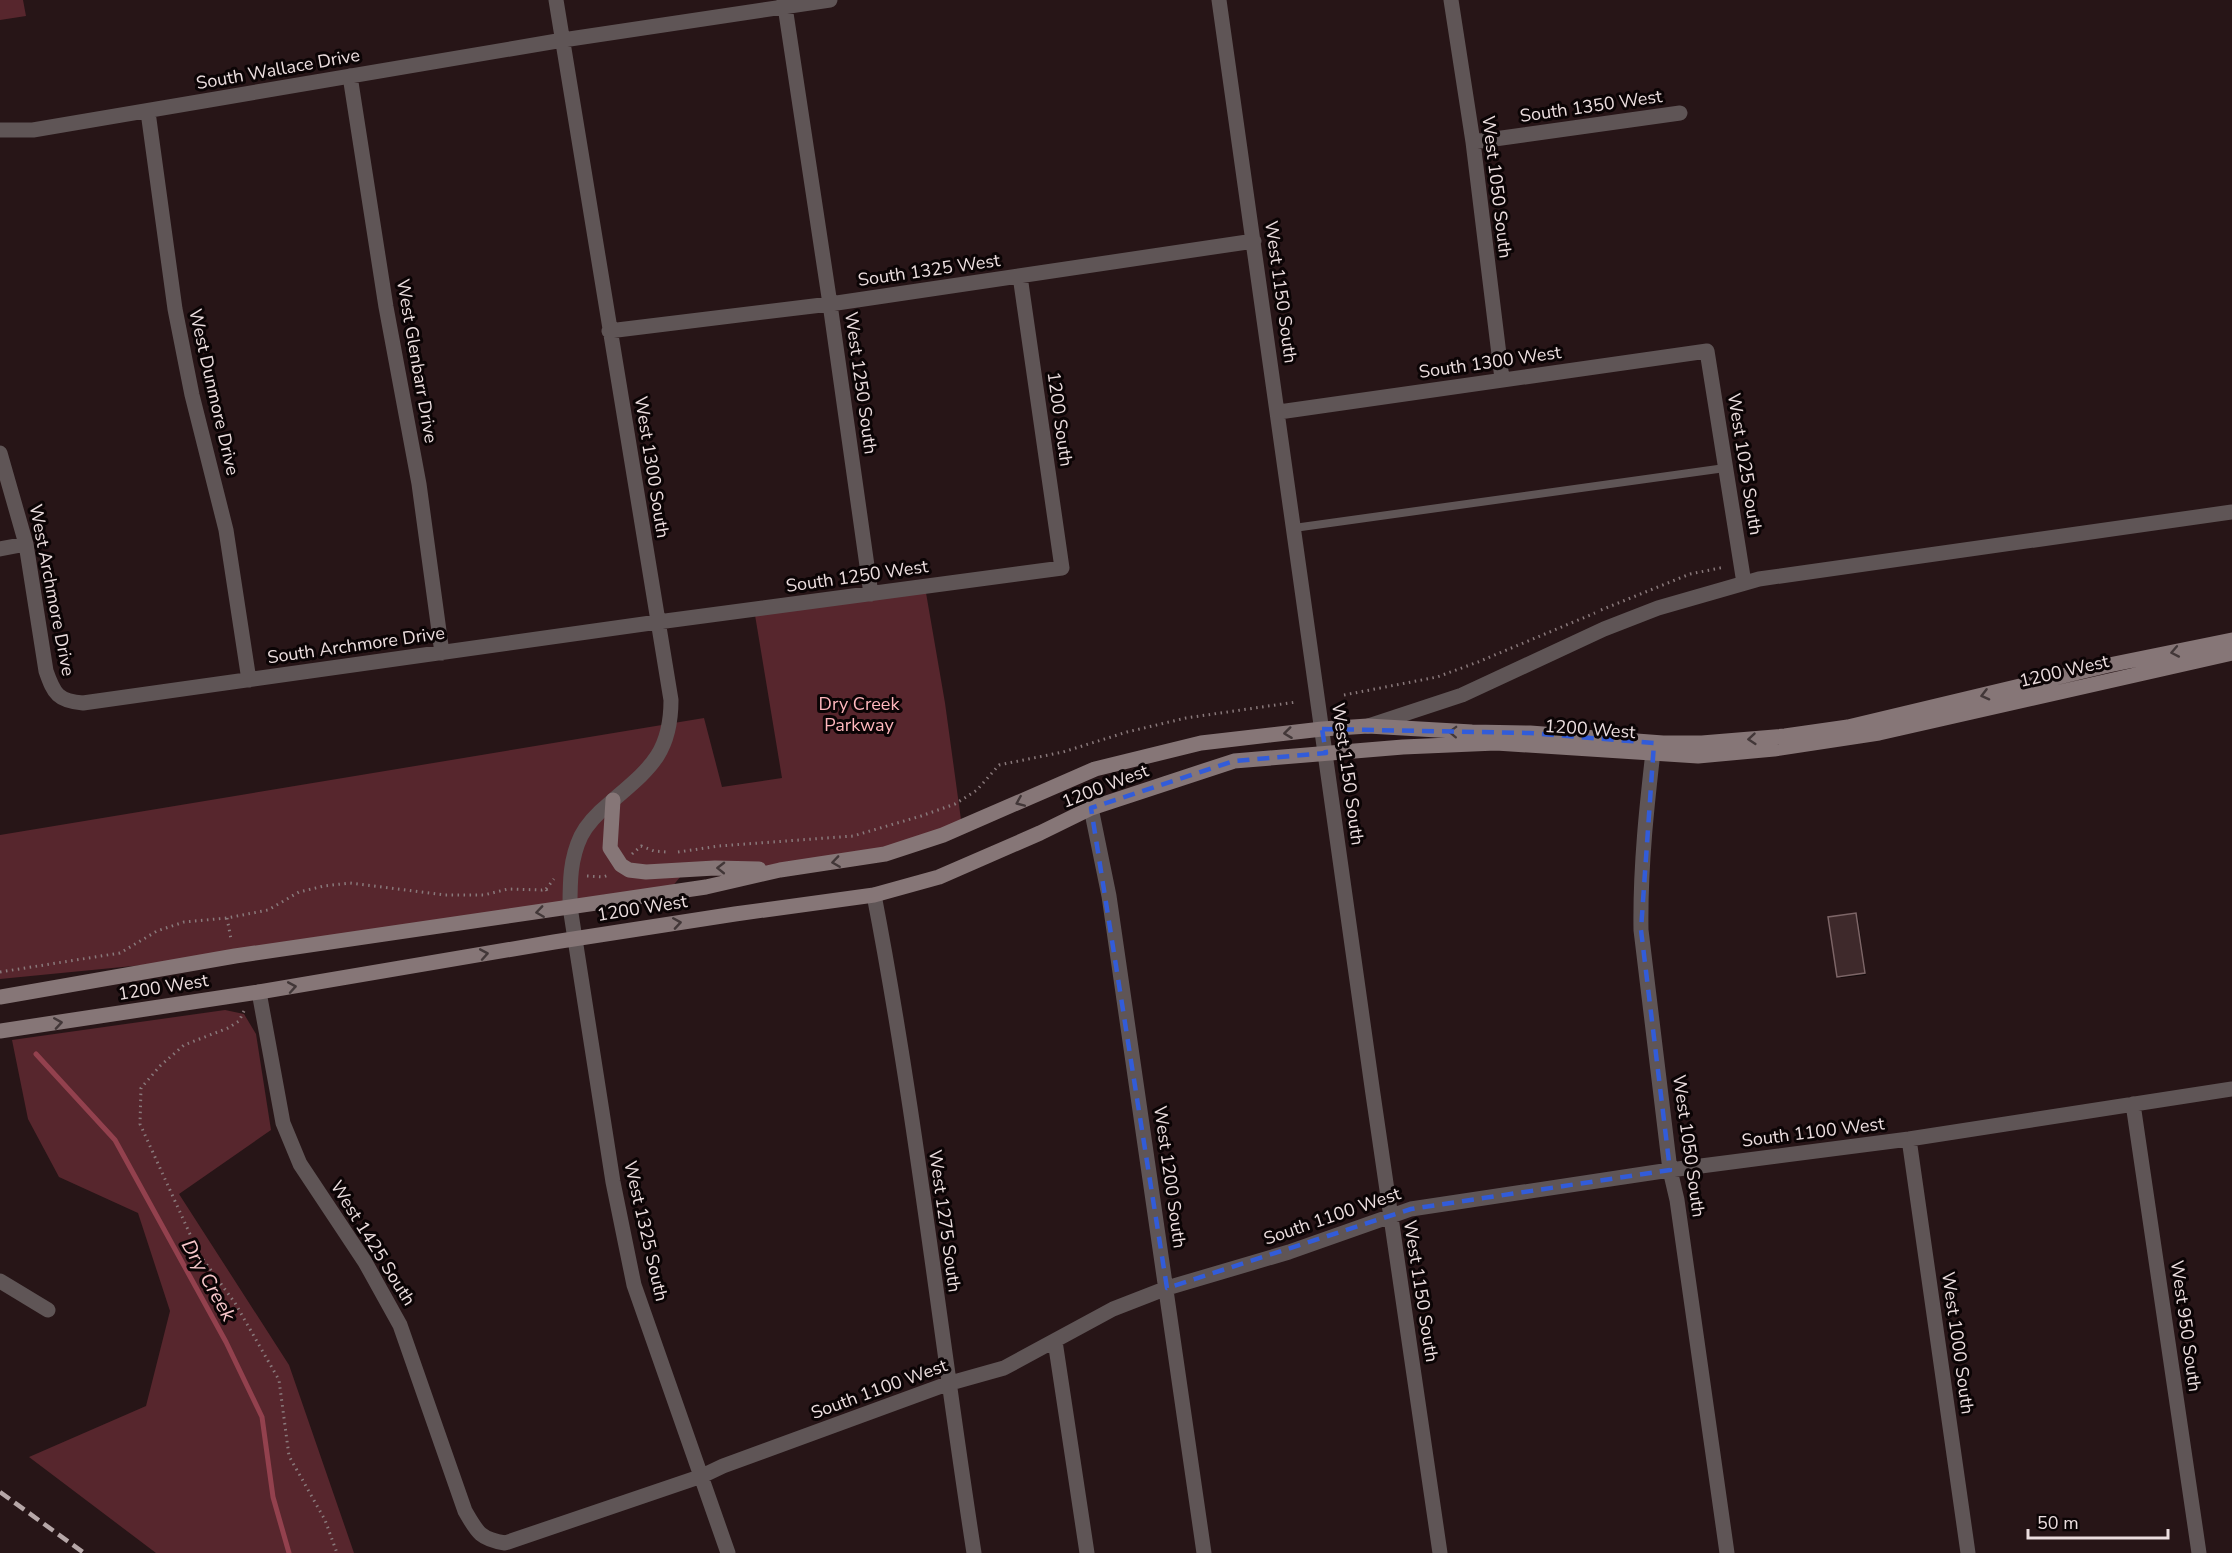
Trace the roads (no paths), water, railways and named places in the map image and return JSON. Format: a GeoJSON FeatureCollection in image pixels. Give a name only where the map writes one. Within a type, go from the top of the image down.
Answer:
{"type":"FeatureCollection","features":[{"type":"Feature","properties":{"kind":"street","name":"West 1300 South"},"geometry":{"type":"LineString","coordinates":[[556,0],[671,700],[669,733],[660,752],[647,770],[597,814],[582,834],[573,857],[570,907]]}},
{"type":"Feature","properties":{"kind":"street","name":"South Wallace Drive"},"geometry":{"type":"LineString","coordinates":[[0,130],[33,130],[148,112],[784,3],[830,0]]}},
{"type":"Feature","properties":{"kind":"street","name":"West 1150 South"},"geometry":{"type":"LineString","coordinates":[[1219,0],[1279,412],[1390,1215],[1440,1553]]}},
{"type":"Feature","properties":{"kind":"street","name":"West 1050 South"},"geometry":{"type":"LineString","coordinates":[[1451,0],[1473,142],[1502,379]]}},
{"type":"Feature","properties":{"kind":"street","name":"West 1250 South"},"geometry":{"type":"LineString","coordinates":[[784,3],[871,594]]}},
{"type":"Feature","properties":{"kind":"street","name":"West Glenbarr Drive"},"geometry":{"type":"LineString","coordinates":[[350,76],[386,306],[419,484],[442,653]]}},
{"type":"Feature","properties":{"kind":"street","name":"West Dunmore Drive"},"geometry":{"type":"LineString","coordinates":[[148,112],[176,309],[192,395],[226,530],[249,680]]}},
{"type":"Feature","properties":{"kind":"street","name":"South 1350 West"},"geometry":{"type":"LineString","coordinates":[[1473,142],[1680,113]]}},
{"type":"Feature","properties":{"kind":"street","name":"South 1325 West"},"geometry":{"type":"LineString","coordinates":[[609,331],[830,304],[1254,241]]}},
{"type":"Feature","properties":{"kind":"street","name":"1200 South"},"geometry":{"type":"LineString","coordinates":[[1020,276],[1062,568]]}},
{"type":"Feature","properties":{"kind":"street","name":"South 1300 West"},"geometry":{"type":"LineString","coordinates":[[1279,412],[1707,351]]}},
{"type":"Feature","properties":{"kind":"street","name":"West 1025 South"},"geometry":{"type":"LineString","coordinates":[[1707,351],[1744,583]]}},
{"type":"Feature","properties":{"kind":"street","name":"West Archmore Drive"},"geometry":{"type":"LineString","coordinates":[[0,453],[26,544],[46,671],[52,687],[60,698]]}},
{"type":"Feature","properties":{"kind":"street"},"geometry":{"type":"LineString","coordinates":[[1368,726],[1462,695],[1604,629],[1658,608],[1759,579],[2232,512]]}},
{"type":"Feature","properties":{"kind":"street"},"geometry":{"type":"LineString","coordinates":[[0,549],[26,544]]}},
{"type":"Feature","properties":{"kind":"street","name":"South 1250 West"},"geometry":{"type":"LineString","coordinates":[[658,622],[1062,568]]}},
{"type":"Feature","properties":{"kind":"street","name":"South Archmore Drive"},"geometry":{"type":"LineString","coordinates":[[60,698],[83,704],[658,622]]}},
{"type":"Feature","properties":{"kind":"street","name":"1200 West"},"geometry":{"type":"LineString","coordinates":[[0,1031],[241,995],[735,914],[874,895],[939,877],[1091,808],[1234,760],[1496,743],[1654,748],[1785,736],[1848,727],[2109,665],[2232,640]]}},
{"type":"Feature","properties":{"kind":"street","name":"1200 West"},"geometry":{"type":"LineString","coordinates":[[0,997],[235,957],[706,887],[780,870],[885,854],[943,836],[1095,770],[1201,743],[1368,726],[1530,733],[1654,748],[1698,756],[1726,754],[1879,733],[2232,653]]}},
{"type":"Feature","properties":{"kind":"street","name":"West 1050 South"},"geometry":{"type":"LineString","coordinates":[[1654,748],[1641,887],[1641,930],[1670,1170],[1677,1200],[1727,1553]]}},
{"type":"Feature","properties":{"kind":"street"},"geometry":{"type":"LineString","coordinates":[[613,800],[610,848],[621,865],[629,870],[646,872],[715,868],[780,870]]}},
{"type":"Feature","properties":{"kind":"street","name":"West 1200 South"},"geometry":{"type":"LineString","coordinates":[[1091,808],[1108,896],[1204,1553]]}},
{"type":"Feature","properties":{"kind":"street","name":"West 1275 South"},"geometry":{"type":"LineString","coordinates":[[874,895],[896,1008],[947,1384],[974,1553]]}},
{"type":"Feature","properties":{"kind":"street","name":"West 1325 South"},"geometry":{"type":"LineString","coordinates":[[570,907],[614,1182],[634,1286],[728,1553]]}},
{"type":"Feature","properties":{"kind":"street","name":"West 1425 South"},"geometry":{"type":"LineString","coordinates":[[259,992],[283,1122],[300,1164],[365,1262],[400,1325],[465,1511],[476,1531],[488,1540]]}},
{"type":"Feature","properties":{"kind":"street","name":"South 1100 West"},"geometry":{"type":"LineString","coordinates":[[488,1540],[505,1543],[702,1476],[723,1466],[947,1384],[1004,1368],[1113,1310],[1167,1288],[1289,1252],[1410,1209],[1670,1170],[1909,1139],[2232,1089]]}},
{"type":"Feature","properties":{"kind":"street","name":"West 950 South"},"geometry":{"type":"LineString","coordinates":[[2133,1104],[2199,1553]]}},
{"type":"Feature","properties":{"kind":"street","name":"West 1000 South"},"geometry":{"type":"LineString","coordinates":[[1909,1139],[1968,1553]]}},
{"type":"Feature","properties":{"kind":"street"},"geometry":{"type":"LineString","coordinates":[[0,1281],[48,1310]]}},
{"type":"Feature","properties":{"kind":"street"},"geometry":{"type":"LineString","coordinates":[[1055,1341],[1087,1553]]}},
{"type":"Feature","properties":{"kind":"lane"},"geometry":{"type":"LineString","coordinates":[[1294,528],[1725,468]]}},
{"type":"Feature","properties":{"kind":"waterway","name":"Dry Creek"},"geometry":{"type":"LineString","coordinates":[[36,1054],[115,1140],[226,1342],[262,1417],[273,1497],[289,1553]]}},
{"type":"Feature","properties":{"kind":"railway"},"geometry":{"type":"LineString","coordinates":[[0,1492],[84,1553]]}},
{"type":"Feature","properties":{"kind":"park label","name":"Dry Creek Parkway"},"geometry":{"type":"Point","coordinates":[859,714]}}]}
